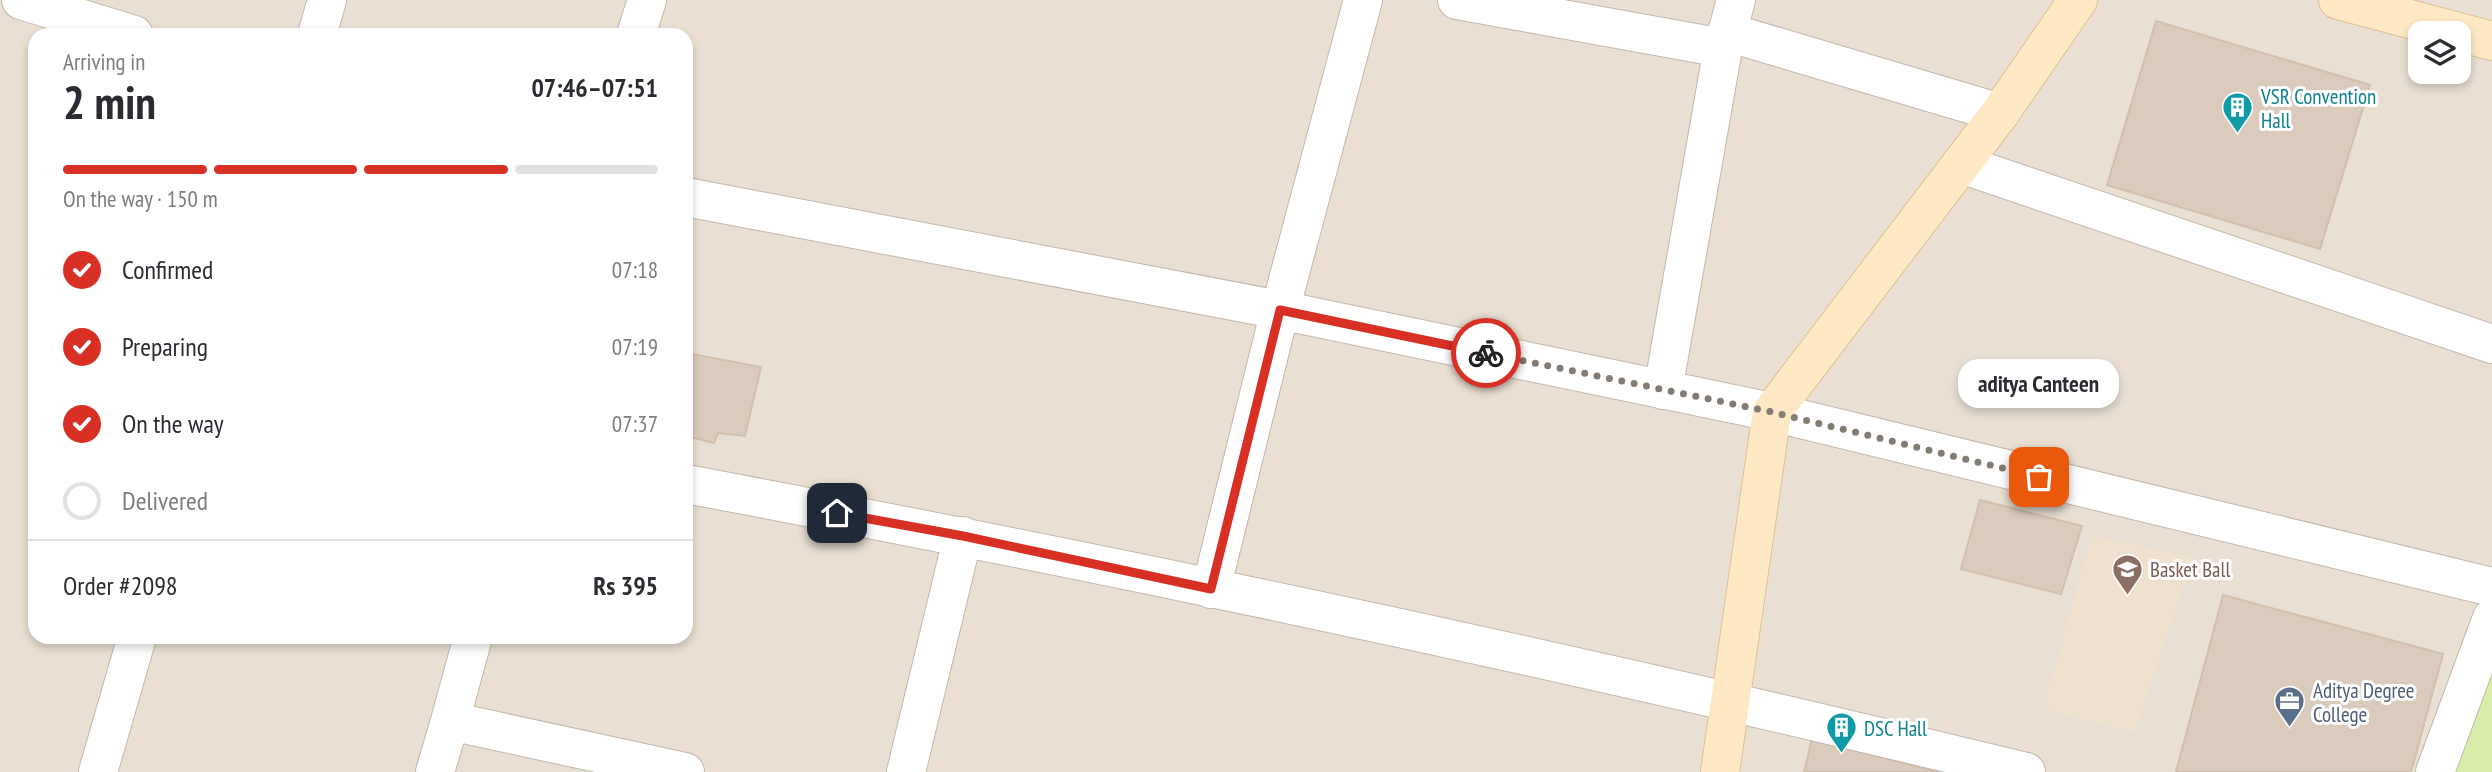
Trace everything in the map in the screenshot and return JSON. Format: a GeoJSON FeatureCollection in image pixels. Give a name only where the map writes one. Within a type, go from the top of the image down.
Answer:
{"type":"FeatureCollection","features":[{"type":"Feature","properties":{"kind":"street"},"geometry":{"type":"LineString","coordinates":[[21,0],[111,28]]}},
{"type":"Feature","properties":{"kind":"street"},"geometry":{"type":"LineString","coordinates":[[319,28],[327,0]]}},
{"type":"Feature","properties":{"kind":"street"},"geometry":{"type":"LineString","coordinates":[[638,28],[647,0]]}},
{"type":"Feature","properties":{"kind":"street"},"geometry":{"type":"LineString","coordinates":[[1211,589],[1280,310],[1363,0]]}},
{"type":"Feature","properties":{"kind":"street"},"geometry":{"type":"LineString","coordinates":[[1457,0],[1728,27],[2000,113]]}},
{"type":"Feature","properties":{"kind":"street"},"geometry":{"type":"LineString","coordinates":[[1720,772],[1772,412],[2000,113],[2078,0]]}},
{"type":"Feature","properties":{"kind":"street"},"geometry":{"type":"LineString","coordinates":[[2338,0],[2492,41]]}},
{"type":"Feature","properties":{"kind":"street"},"geometry":{"type":"LineString","coordinates":[[1663,390],[1728,27]]}},
{"type":"Feature","properties":{"kind":"street"},"geometry":{"type":"LineString","coordinates":[[1961,164],[2492,344]]}},
{"type":"Feature","properties":{"kind":"street"},"geometry":{"type":"LineString","coordinates":[[693,198],[1280,310],[1772,412],[2492,587]]}},
{"type":"Feature","properties":{"kind":"street"},"geometry":{"type":"LineString","coordinates":[[693,485],[963,536],[1732,701],[2026,772]]}},
{"type":"Feature","properties":{"kind":"street"},"geometry":{"type":"LineString","coordinates":[[906,772],[963,536]]}},
{"type":"Feature","properties":{"kind":"street"},"geometry":{"type":"LineString","coordinates":[[2435,772],[2492,618]]}},
{"type":"Feature","properties":{"kind":"street"},"geometry":{"type":"LineString","coordinates":[[98,772],[135,644]]}},
{"type":"Feature","properties":{"kind":"street"},"geometry":{"type":"LineString","coordinates":[[435,772],[471,644]]}},
{"type":"Feature","properties":{"kind":"street"},"geometry":{"type":"LineString","coordinates":[[450,722],[685,772]]}},
{"type":"Feature","properties":{"kind":"shaded area"},"geometry":{"type":"Polygon","coordinates":[[[0,0],[2492,0],[2492,772],[0,772],[0,0]]]}},
{"type":"Feature","properties":{"kind":"shaded area","name":"Basket Ball"},"geometry":{"type":"Polygon","coordinates":[[[2091,536],[2193,557],[2135,733],[2043,709],[2091,536]]]}},
{"type":"Feature","properties":{"kind":"green space"},"geometry":{"type":"Polygon","coordinates":[[[2492,674],[2492,772],[2451,772],[2492,674]]]}},
{"type":"Feature","properties":{"kind":"building","name":"VSR Convention Hall"},"geometry":{"type":"Polygon","coordinates":[[[2156,21],[2370,85],[2320,249],[2107,185],[2156,21]]]}},
{"type":"Feature","properties":{"kind":"building"},"geometry":{"type":"Polygon","coordinates":[[[693,354],[761,367],[745,436],[718,433],[714,443],[693,438],[693,354]]]}},
{"type":"Feature","properties":{"kind":"building"},"geometry":{"type":"Polygon","coordinates":[[[1980,500],[2082,526],[2061,594],[1961,569],[1980,500]]]}},
{"type":"Feature","properties":{"kind":"building"},"geometry":{"type":"Polygon","coordinates":[[[2223,595],[2443,654],[2411,772],[2176,772],[2223,595]]]}},
{"type":"Feature","properties":{"kind":"building","name":"DSC Hall"},"geometry":{"type":"Polygon","coordinates":[[[1812,739],[1938,772],[1804,772],[1812,739]]]}},
{"type":"Feature","properties":{"kind":"way so far"},"geometry":{"type":"LineString","coordinates":[[1486,353],[1772,412],[2039,477]]}},
{"type":"Feature","properties":{"kind":"place","name":"VSR Convention Hall"},"geometry":{"type":"Point","coordinates":[2238,135]}},
{"type":"Feature","properties":{"kind":"place","name":"aditya Canteen"},"geometry":{"type":"Point","coordinates":[2039,477]}},
{"type":"Feature","properties":{"kind":"place","name":"Basket Ball"},"geometry":{"type":"Point","coordinates":[2127,596]}},
{"type":"Feature","properties":{"kind":"place","name":"Aditya Degree College"},"geometry":{"type":"Point","coordinates":[2290,729]}},
{"type":"Feature","properties":{"kind":"place","name":"DSC Hall"},"geometry":{"type":"Point","coordinates":[1841,755]}},
{"type":"Feature","properties":{"kind":"route"},"geometry":{"type":"LineString","coordinates":[[837,513],[963,536],[1211,589],[1280,310],[1486,353]]}}]}
